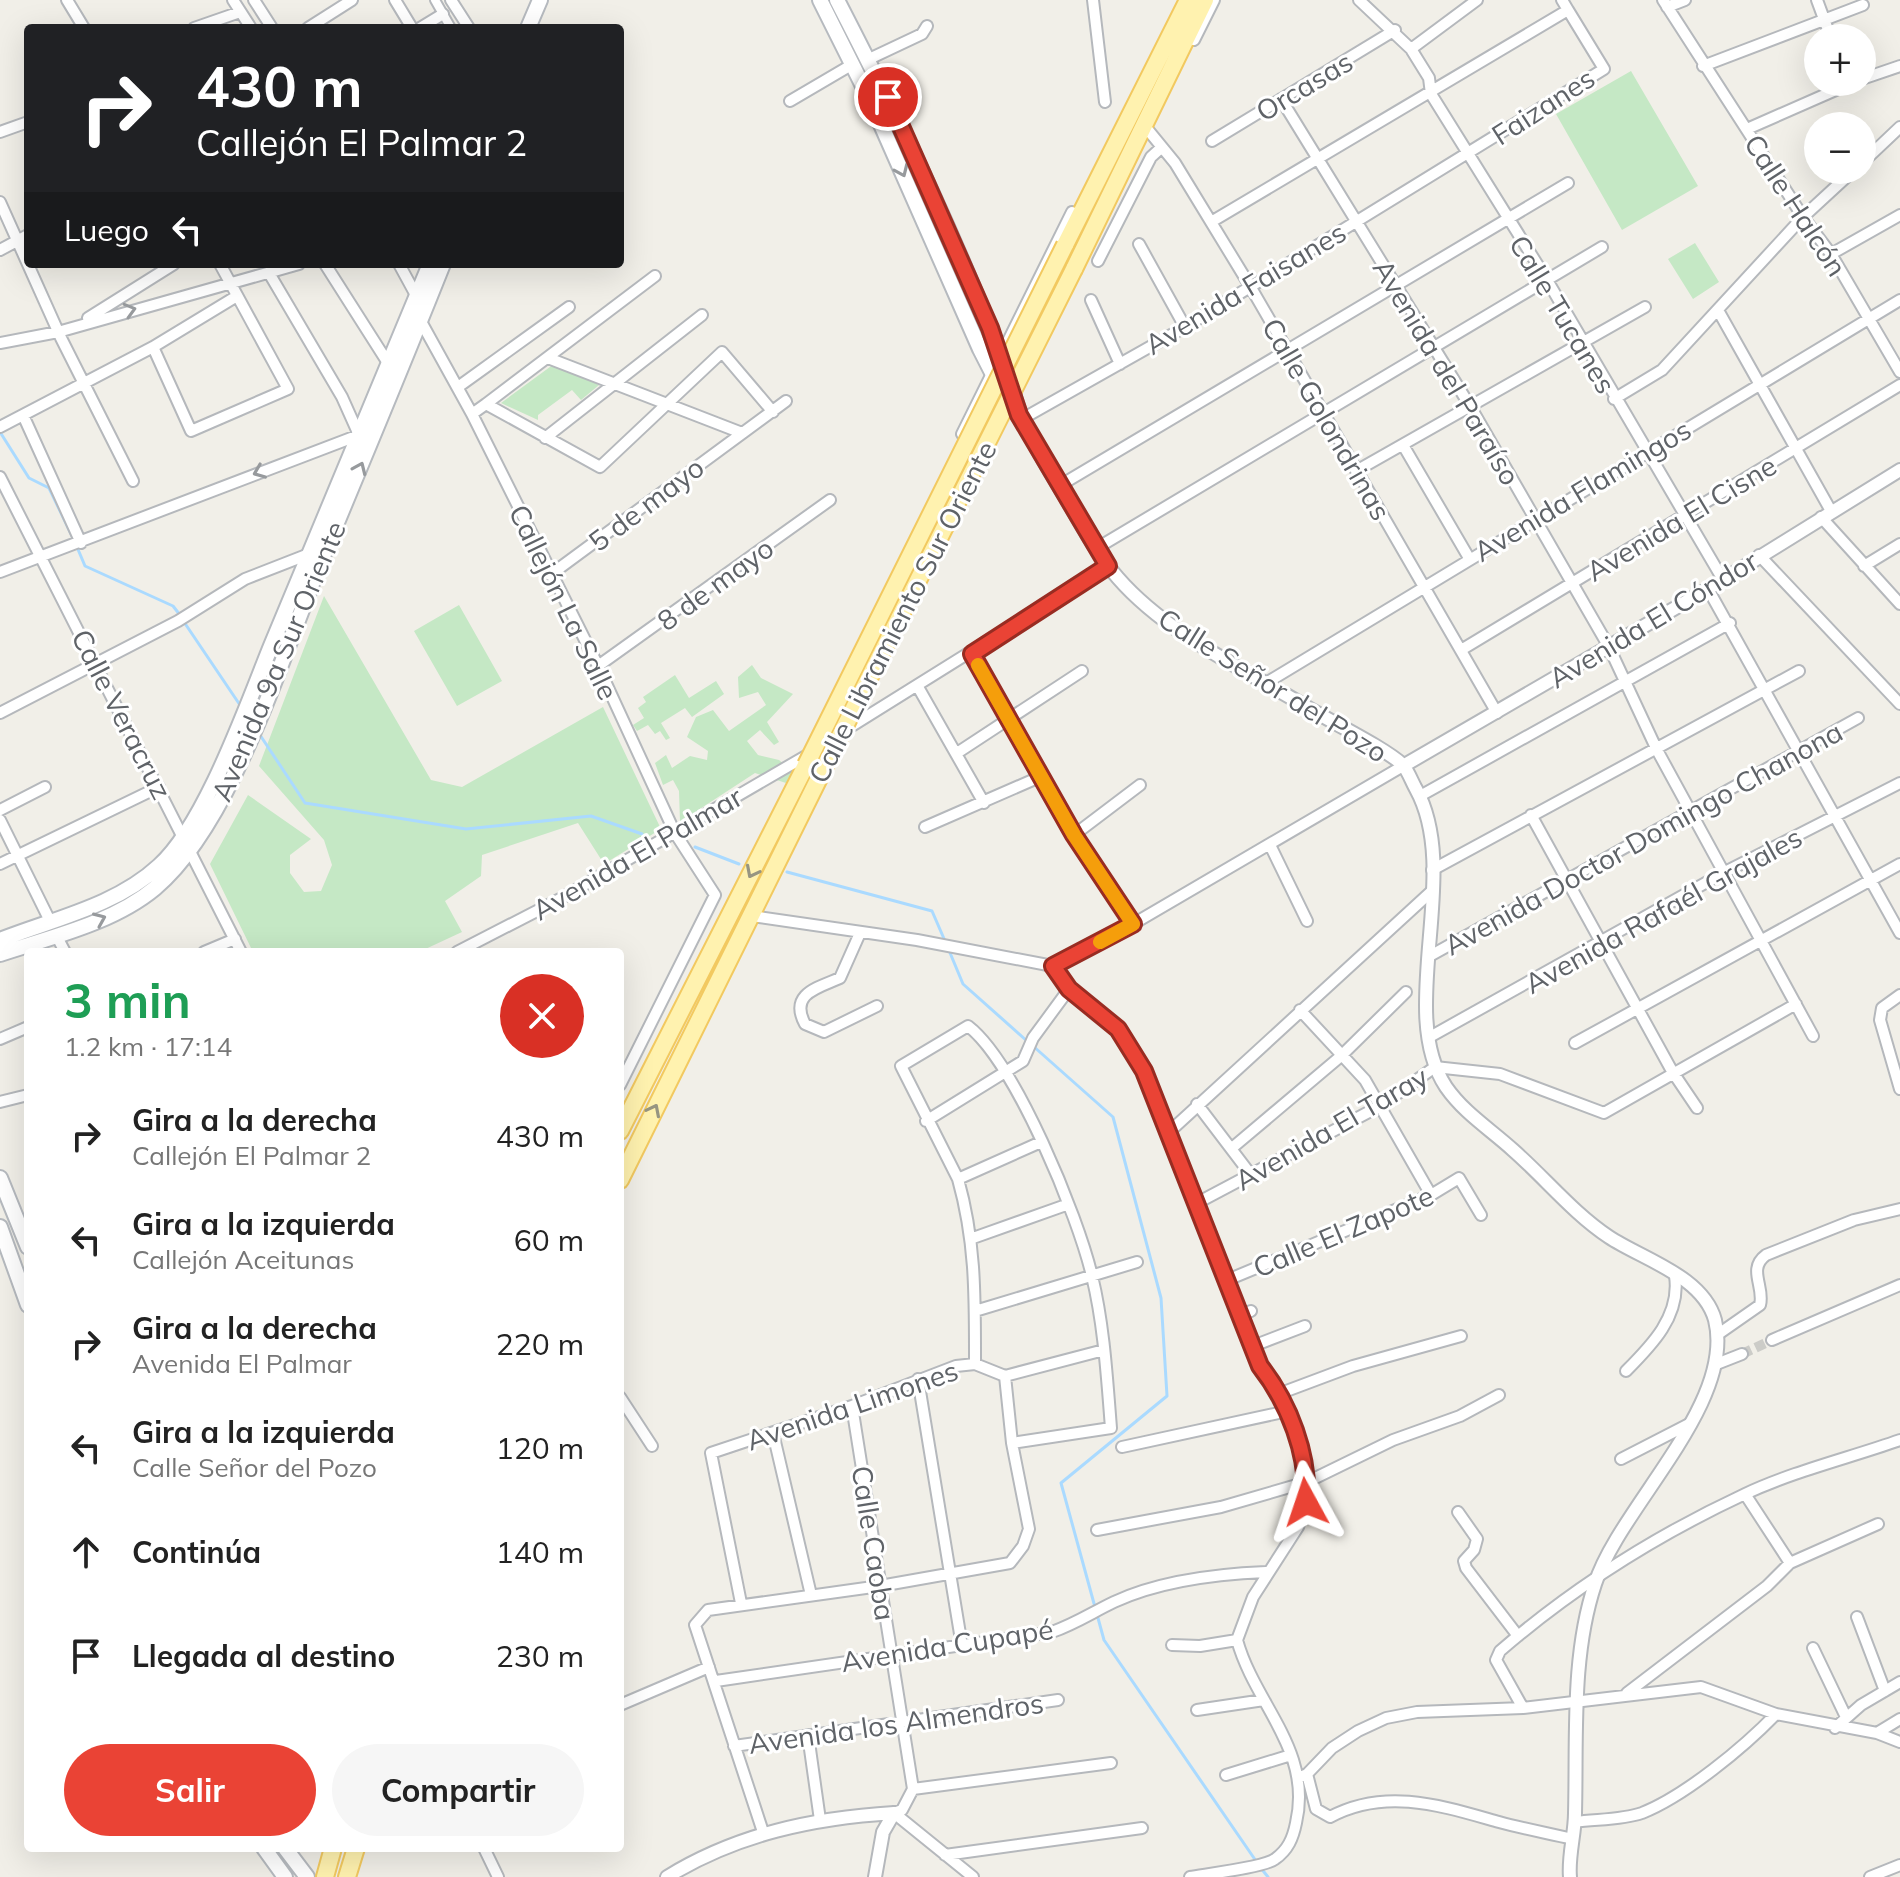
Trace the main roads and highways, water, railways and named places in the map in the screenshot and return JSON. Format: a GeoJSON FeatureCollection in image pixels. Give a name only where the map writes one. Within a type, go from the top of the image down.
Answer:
{"type":"FeatureCollection","features":[{"type":"Feature","properties":{"kind":"main road"},"geometry":{"type":"LineString","coordinates":[[530,24],[540,0]]}},
{"type":"Feature","properties":{"kind":"main road"},"geometry":{"type":"LineString","coordinates":[[541,24],[551,0]]}},
{"type":"Feature","properties":{"kind":"main road"},"geometry":{"type":"LineString","coordinates":[[820,0],[872,104],[991,374],[1015,406],[1000,355],[888,97],[837,0]]}},
{"type":"Feature","properties":{"kind":"main road","name":"Calle Libramiento Sur Oriente"},"geometry":{"type":"LineString","coordinates":[[624,1123],[787,802],[811,762],[1188,0]]}},
{"type":"Feature","properties":{"kind":"main road","name":"Calle Libramiento Sur Oriente"},"geometry":{"type":"LineString","coordinates":[[1184,13],[1205,0]]}},
{"type":"Feature","properties":{"kind":"main road"},"geometry":{"type":"LineString","coordinates":[[872,104],[888,97]]}},
{"type":"Feature","properties":{"kind":"main road","name":"Avenida 9a Sur Oriente"},"geometry":{"type":"LineString","coordinates":[[0,940],[132,904],[154,890],[193,851],[419,309],[429,278]]}},
{"type":"Feature","properties":{"kind":"main road","name":"Avenida 9a Sur Oriente"},"geometry":{"type":"LineString","coordinates":[[260,692],[309,554],[340,498],[359,435],[388,363],[419,309]]}},
{"type":"Feature","properties":{"kind":"main road","name":"Avenida 9a Sur Oriente"},"geometry":{"type":"LineString","coordinates":[[0,954],[110,899],[137,884],[161,865],[185,835],[244,732]]}},
{"type":"Feature","properties":{"kind":"main road","name":"Calle Libramiento Sur Oriente"},"geometry":{"type":"LineString","coordinates":[[624,1172],[794,829],[811,762]]}},
{"type":"Feature","properties":{"kind":"main road"},"geometry":{"type":"LineString","coordinates":[[0,1178],[24,1237]]}},
{"type":"Feature","properties":{"kind":"main road"},"geometry":{"type":"LineString","coordinates":[[0,1227],[24,1294]]}},
{"type":"Feature","properties":{"kind":"main road"},"geometry":{"type":"LineString","coordinates":[[267,1852],[285,1877]]}},
{"type":"Feature","properties":{"kind":"main road"},"geometry":{"type":"LineString","coordinates":[[288,1852],[307,1877]]}},
{"type":"Feature","properties":{"kind":"main road"},"geometry":{"type":"LineString","coordinates":[[325,1877],[332,1852]]}},
{"type":"Feature","properties":{"kind":"main road"},"geometry":{"type":"LineString","coordinates":[[347,1877],[355,1852]]}},
{"type":"Feature","properties":{"kind":"waterway"},"geometry":{"type":"LineString","coordinates":[[0,432],[29,478],[49,488],[74,540]]}},
{"type":"Feature","properties":{"kind":"waterway"},"geometry":{"type":"LineString","coordinates":[[77,547],[85,566],[173,606],[180,615]]}},
{"type":"Feature","properties":{"kind":"waterway"},"geometry":{"type":"LineString","coordinates":[[184,622],[242,708]]}},
{"type":"Feature","properties":{"kind":"waterway"},"geometry":{"type":"LineString","coordinates":[[260,735],[305,803],[466,829],[591,816],[642,834]]}},
{"type":"Feature","properties":{"kind":"waterway"},"geometry":{"type":"LineString","coordinates":[[695,847],[739,864]]}},
{"type":"Feature","properties":{"kind":"waterway"},"geometry":{"type":"LineString","coordinates":[[787,872],[932,911],[945,941]]}},
{"type":"Feature","properties":{"kind":"waterway"},"geometry":{"type":"LineString","coordinates":[[948,948],[963,984],[1027,1041]]}},
{"type":"Feature","properties":{"kind":"waterway"},"geometry":{"type":"LineString","coordinates":[[1033,1046],[1113,1117],[1161,1298],[1167,1396],[1061,1483],[1104,1640],[1256,1861]]}},
{"type":"Feature","properties":{"kind":"waterway"},"geometry":{"type":"LineString","coordinates":[[1260,1867],[1268,1877]]}},
{"type":"Feature","properties":{"kind":"tunnel"},"geometry":{"type":"LineString","coordinates":[[1742,1354],[1772,1340]]}}]}
